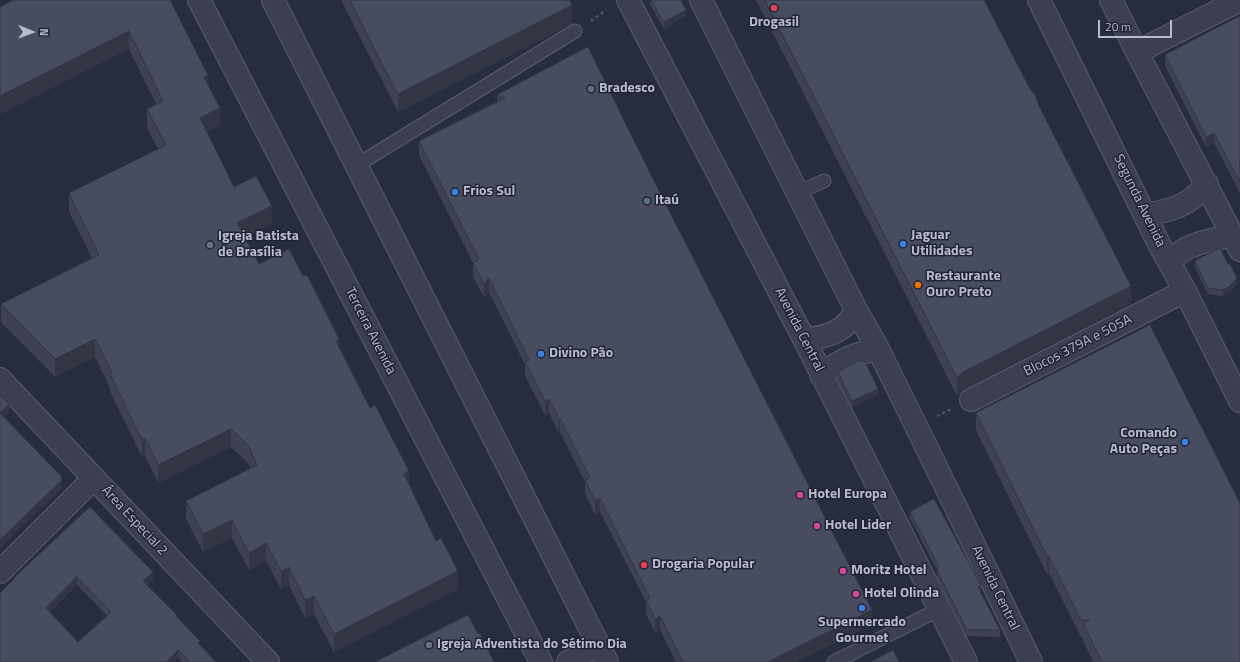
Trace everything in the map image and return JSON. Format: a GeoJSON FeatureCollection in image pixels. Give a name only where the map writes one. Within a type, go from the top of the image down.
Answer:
{"type":"FeatureCollection","features":[{"type":"Feature","properties":{"kind":"street","name":"Terceira Avenida"},"geometry":{"type":"LineString","coordinates":[[198,0],[542,662]]}},
{"type":"Feature","properties":{"kind":"street"},"geometry":{"type":"LineString","coordinates":[[273,0],[602,653],[568,662]]}},
{"type":"Feature","properties":{"kind":"street","name":"Avenida Central"},"geometry":{"type":"LineString","coordinates":[[628,0],[804,339],[966,662]]}},
{"type":"Feature","properties":{"kind":"street","name":"Avenida Central"},"geometry":{"type":"LineString","coordinates":[[701,0],[856,310],[878,349],[1031,662]]}},
{"type":"Feature","properties":{"kind":"street","name":"Segunda Avenida"},"geometry":{"type":"LineString","coordinates":[[1039,0],[1240,401]]}},
{"type":"Feature","properties":{"kind":"street"},"geometry":{"type":"LineString","coordinates":[[1111,0],[1238,244],[1200,243],[1187,248],[1169,260]]}},
{"type":"Feature","properties":{"kind":"street"},"geometry":{"type":"LineString","coordinates":[[1137,52],[1240,0]]}},
{"type":"Feature","properties":{"kind":"street"},"geometry":{"type":"LineString","coordinates":[[1146,215],[1170,211],[1186,203],[1198,195],[1206,184]]}},
{"type":"Feature","properties":{"kind":"street","name":"Blocos 379A e 505A"},"geometry":{"type":"LineString","coordinates":[[971,400],[1185,291]]}},
{"type":"Feature","properties":{"kind":"street"},"geometry":{"type":"LineString","coordinates":[[804,339],[827,336],[845,326],[851,320],[856,310]]}},
{"type":"Feature","properties":{"kind":"street"},"geometry":{"type":"LineString","coordinates":[[821,375],[842,360],[857,354],[878,349]]}},
{"type":"Feature","properties":{"kind":"street","name":"Área Especial 2"},"geometry":{"type":"LineString","coordinates":[[0,379],[268,662]]}},
{"type":"Feature","properties":{"kind":"street"},"geometry":{"type":"LineString","coordinates":[[0,572],[94,478]]}},
{"type":"Feature","properties":{"kind":"lane"},"geometry":{"type":"LineString","coordinates":[[357,165],[575,31]]}},
{"type":"Feature","properties":{"kind":"lane"},"geometry":{"type":"LineString","coordinates":[[798,193],[824,181]]}},
{"type":"Feature","properties":{"kind":"lane"},"geometry":{"type":"LineString","coordinates":[[834,662],[940,609]]}},
{"type":"Feature","properties":{"kind":"path"},"geometry":{"type":"LineString","coordinates":[[575,31],[609,9]]}},
{"type":"Feature","properties":{"kind":"path"},"geometry":{"type":"LineString","coordinates":[[915,425],[971,400]]}},
{"type":"Feature","properties":{"kind":"building"},"geometry":{"type":"Polygon","coordinates":[[[14,0],[170,0],[208,75],[204,77],[220,108],[200,118],[234,187],[256,176],[272,206],[237,223],[259,264],[289,249],[303,276],[307,275],[339,339],[336,341],[370,408],[375,405],[409,471],[404,474],[436,541],[441,538],[458,571],[334,634],[314,596],[305,600],[289,567],[281,571],[266,543],[249,553],[232,520],[203,534],[186,501],[257,465],[248,445],[231,429],[158,465],[145,438],[142,440],[95,339],[55,359],[1,304],[99,255],[69,193],[166,145],[147,109],[163,101],[129,31],[0,96],[0,7],[14,0]]]}},
{"type":"Feature","properties":{"kind":"building"},"geometry":{"type":"Polygon","coordinates":[[[350,0],[570,0],[572,5],[398,94],[350,0]]]}},
{"type":"Feature","properties":{"kind":"building"},"geometry":{"type":"Polygon","coordinates":[[[651,0],[681,0],[686,10],[664,22],[651,0]]]}},
{"type":"Feature","properties":{"kind":"building"},"geometry":{"type":"Polygon","coordinates":[[[765,0],[984,0],[1029,87],[1035,95],[1039,106],[1131,286],[965,371],[957,377],[765,0]]]}},
{"type":"Feature","properties":{"kind":"building"},"geometry":{"type":"Polygon","coordinates":[[[1240,16],[1240,182],[1214,133],[1206,137],[1165,55],[1240,16]]]}},
{"type":"Feature","properties":{"kind":"building"},"geometry":{"type":"Polygon","coordinates":[[[588,47],[650,173],[872,610],[768,662],[683,662],[660,616],[655,619],[646,600],[650,598],[600,498],[595,500],[585,480],[590,478],[560,418],[559,419],[549,399],[545,401],[525,361],[529,360],[489,278],[484,283],[473,263],[479,259],[419,141],[505,98],[497,95],[588,47]]]}},
{"type":"Feature","properties":{"kind":"building"},"geometry":{"type":"Polygon","coordinates":[[[1220,248],[1237,278],[1229,287],[1222,290],[1208,288],[1195,261],[1220,248]]]}},
{"type":"Feature","properties":{"kind":"building"},"geometry":{"type":"Polygon","coordinates":[[[1150,325],[1240,503],[1240,662],[1102,662],[1083,623],[1090,620],[1081,620],[1049,556],[1047,556],[976,413],[1150,325]]]}},
{"type":"Feature","properties":{"kind":"building"},"geometry":{"type":"Polygon","coordinates":[[[858,361],[865,361],[878,389],[852,401],[838,372],[858,361]]]}},
{"type":"Feature","properties":{"kind":"building"},"geometry":{"type":"Polygon","coordinates":[[[0,395],[9,404],[0,413],[0,395]]]}},
{"type":"Feature","properties":{"kind":"building"},"geometry":{"type":"Polygon","coordinates":[[[0,413],[62,477],[62,480],[0,540],[0,413]]]}},
{"type":"Feature","properties":{"kind":"building"},"geometry":{"type":"Polygon","coordinates":[[[934,499],[981,585],[978,587],[1000,630],[967,630],[939,575],[937,569],[939,567],[910,512],[934,499]]]}},
{"type":"Feature","properties":{"kind":"building"},"geometry":{"type":"Polygon","coordinates":[[[90,507],[153,572],[143,581],[177,615],[176,616],[200,641],[198,643],[216,662],[190,662],[178,650],[166,662],[0,662],[0,593],[15,577],[90,507]],[[77,577],[46,608],[78,642],[111,612],[77,577]]]}},
{"type":"Feature","properties":{"kind":"building"},"geometry":{"type":"Polygon","coordinates":[[[468,615],[478,634],[480,633],[494,662],[375,662],[468,615]]]}},
{"type":"Feature","properties":{"kind":"building"},"geometry":{"type":"Polygon","coordinates":[[[893,650],[899,662],[871,662],[893,650]]]}},
{"type":"Feature","properties":{"kind":"place","name":"Drogasil"},"geometry":{"type":"Point","coordinates":[774,8]}},
{"type":"Feature","properties":{"kind":"place","name":"Bradesco"},"geometry":{"type":"Point","coordinates":[591,89]}},
{"type":"Feature","properties":{"kind":"place","name":"Frios Sul"},"geometry":{"type":"Point","coordinates":[455,192]}},
{"type":"Feature","properties":{"kind":"place","name":"Itaú"},"geometry":{"type":"Point","coordinates":[647,201]}},
{"type":"Feature","properties":{"kind":"place","name":"Jaguar Utilidades"},"geometry":{"type":"Point","coordinates":[903,244]}},
{"type":"Feature","properties":{"kind":"place","name":"Igreja Batista de Brasília"},"geometry":{"type":"Point","coordinates":[210,245]}},
{"type":"Feature","properties":{"kind":"place","name":"Restaurante Ouro Preto"},"geometry":{"type":"Point","coordinates":[918,285]}},
{"type":"Feature","properties":{"kind":"place","name":"Divino Pão"},"geometry":{"type":"Point","coordinates":[541,354]}},
{"type":"Feature","properties":{"kind":"place","name":"Comando Auto Peças"},"geometry":{"type":"Point","coordinates":[1185,442]}},
{"type":"Feature","properties":{"kind":"place","name":"Hotel Europa"},"geometry":{"type":"Point","coordinates":[800,495]}},
{"type":"Feature","properties":{"kind":"place","name":"Hotel Lider"},"geometry":{"type":"Point","coordinates":[817,526]}},
{"type":"Feature","properties":{"kind":"place","name":"Drogaria Popular"},"geometry":{"type":"Point","coordinates":[644,565]}},
{"type":"Feature","properties":{"kind":"place","name":"Moritz Hotel"},"geometry":{"type":"Point","coordinates":[843,571]}},
{"type":"Feature","properties":{"kind":"place","name":"Hotel Olinda"},"geometry":{"type":"Point","coordinates":[856,594]}},
{"type":"Feature","properties":{"kind":"place","name":"Supermercado Gourmet"},"geometry":{"type":"Point","coordinates":[862,608]}},
{"type":"Feature","properties":{"kind":"place","name":"Igreja Adventista do Sétimo Dia"},"geometry":{"type":"Point","coordinates":[429,645]}}]}
